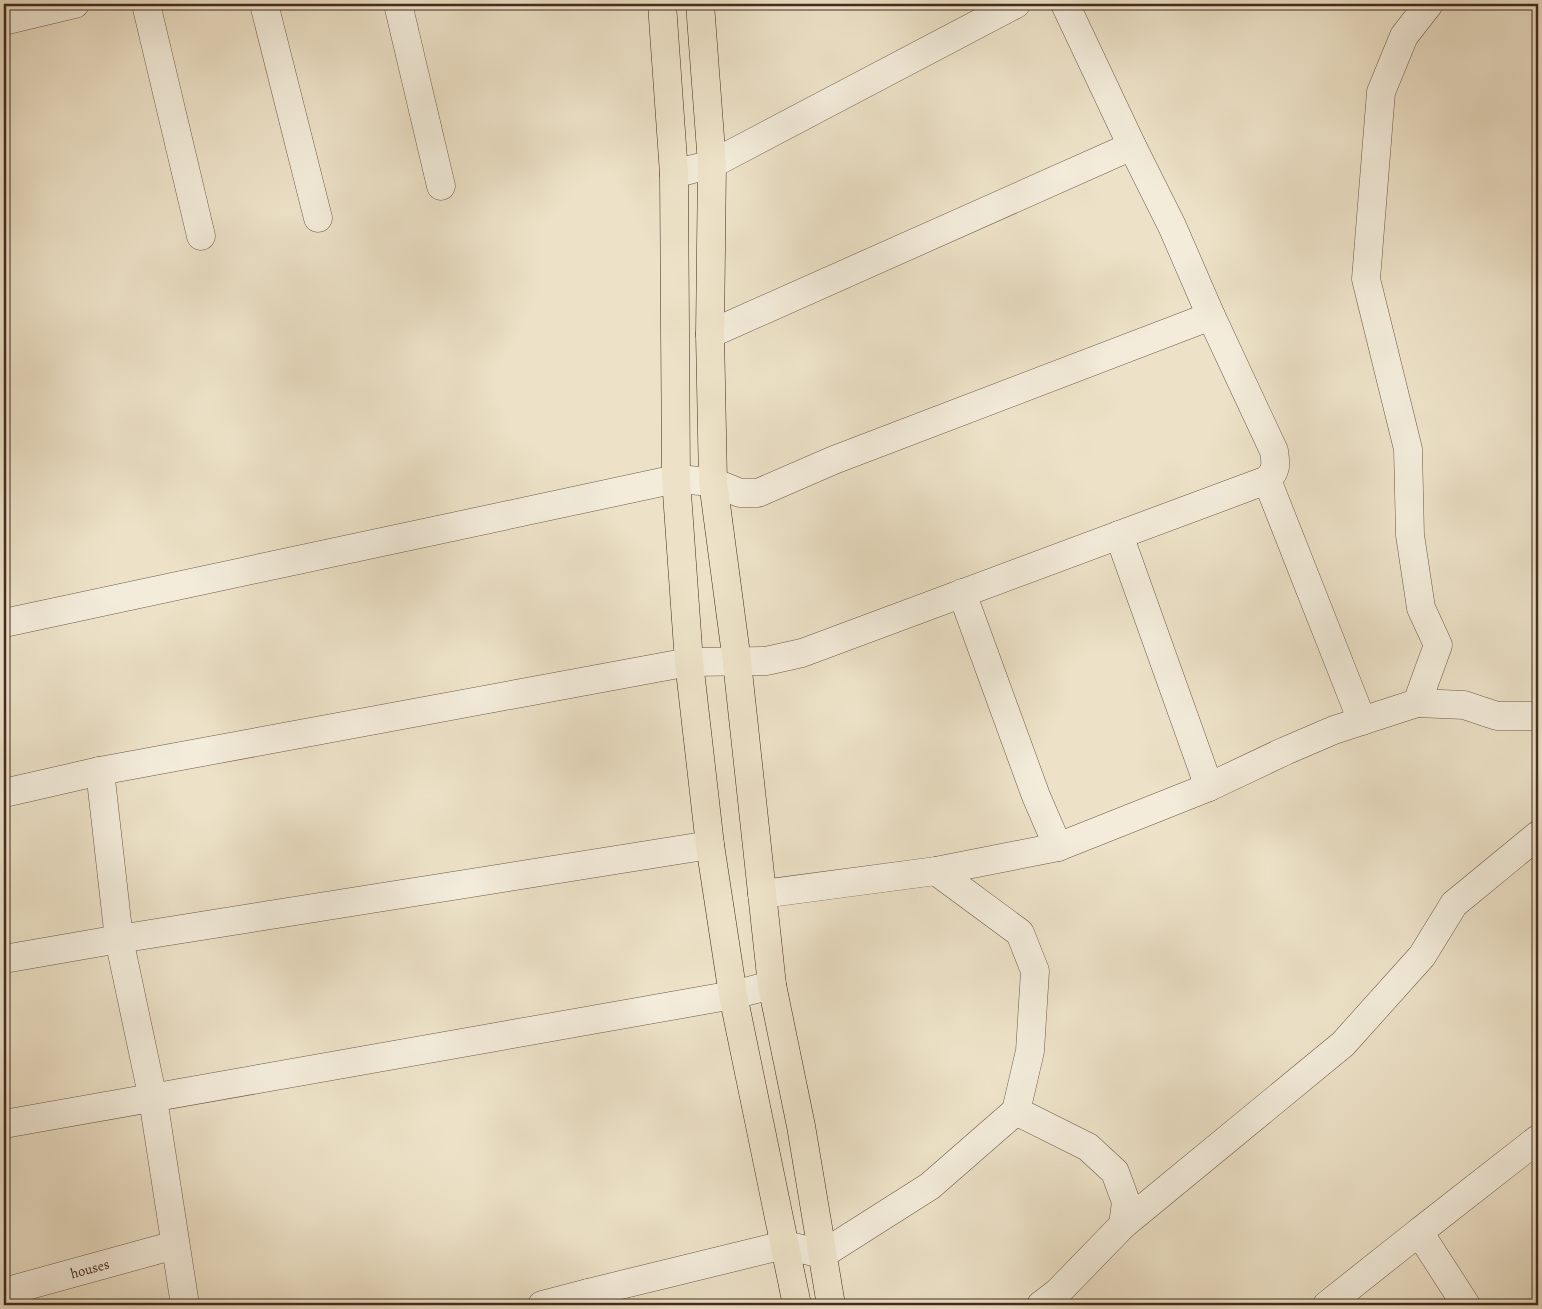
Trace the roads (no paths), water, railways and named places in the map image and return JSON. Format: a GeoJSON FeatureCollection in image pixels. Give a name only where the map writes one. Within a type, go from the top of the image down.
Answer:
{"type":"FeatureCollection","features":[{"type":"Feature","properties":{"kind":"main road"},"geometry":{"type":"LineString","coordinates":[[662,4],[674,174],[676,479],[689,662],[710,845],[734,996],[797,1305]]}},
{"type":"Feature","properties":{"kind":"main road"},"geometry":{"type":"LineString","coordinates":[[700,4],[712,164],[710,334],[713,482],[737,662],[772,985],[801,1126],[831,1305]]}},
{"type":"Feature","properties":{"kind":"street"},"geometry":{"type":"LineString","coordinates":[[4,21],[75,4]]}},
{"type":"Feature","properties":{"kind":"street"},"geometry":{"type":"LineString","coordinates":[[146,4],[200,236]]}},
{"type":"Feature","properties":{"kind":"street"},"geometry":{"type":"LineString","coordinates":[[264,4],[318,218]]}},
{"type":"Feature","properties":{"kind":"street"},"geometry":{"type":"LineString","coordinates":[[398,4],[441,186]]}},
{"type":"Feature","properties":{"kind":"street"},"geometry":{"type":"LineString","coordinates":[[674,174],[712,164],[1016,4]]}},
{"type":"Feature","properties":{"kind":"street"},"geometry":{"type":"LineString","coordinates":[[4,793],[100,771],[689,662],[766,661],[802,653],[1267,480],[1274,473],[1276,462],[1274,451],[1211,316],[1172,226],[1065,4]]}},
{"type":"Feature","properties":{"kind":"street"},"geometry":{"type":"LineString","coordinates":[[1417,702],[1438,645],[1421,608],[1410,534],[1408,448],[1366,278],[1381,92],[1404,36],[1429,4]]}},
{"type":"Feature","properties":{"kind":"street"},"geometry":{"type":"LineString","coordinates":[[710,334],[1132,146]]}},
{"type":"Feature","properties":{"kind":"street"},"geometry":{"type":"LineString","coordinates":[[4,623],[676,479],[713,482],[740,493],[758,493],[834,460],[1211,316]]}},
{"type":"Feature","properties":{"kind":"street"},"geometry":{"type":"LineString","coordinates":[[1267,480],[1362,721]]}},
{"type":"Feature","properties":{"kind":"street"},"geometry":{"type":"LineString","coordinates":[[1119,535],[1209,787]]}},
{"type":"Feature","properties":{"kind":"street"},"geometry":{"type":"LineString","coordinates":[[962,593],[1036,796],[1058,847]]}},
{"type":"Feature","properties":{"kind":"street"},"geometry":{"type":"LineString","coordinates":[[762,894],[936,871],[1058,847],[1209,787],[1334,730],[1417,702],[1464,705],[1496,716],[1538,716]]}},
{"type":"Feature","properties":{"kind":"street"},"geometry":{"type":"LineString","coordinates":[[100,771],[119,939],[153,1099],[185,1305]]}},
{"type":"Feature","properties":{"kind":"street"},"geometry":{"type":"LineString","coordinates":[[1041,1305],[1058,1292],[1124,1225],[1343,1044],[1422,956],[1454,904],[1538,835]]}},
{"type":"Feature","properties":{"kind":"street"},"geometry":{"type":"LineString","coordinates":[[4,959],[710,845]]}},
{"type":"Feature","properties":{"kind":"street"},"geometry":{"type":"LineString","coordinates":[[542,1305],[590,1299],[784,1245],[823,1254],[930,1186],[1016,1111],[1030,1051],[1035,971],[1020,933],[936,871]]}},
{"type":"Feature","properties":{"kind":"street"},"geometry":{"type":"LineString","coordinates":[[4,1124],[734,996],[772,985]]}},
{"type":"Feature","properties":{"kind":"street"},"geometry":{"type":"LineString","coordinates":[[1016,1111],[1088,1147],[1115,1172],[1126,1202],[1124,1225]]}},
{"type":"Feature","properties":{"kind":"street"},"geometry":{"type":"LineString","coordinates":[[1327,1305],[1538,1139]]}},
{"type":"Feature","properties":{"kind":"street"},"geometry":{"type":"LineString","coordinates":[[1419,1232],[1466,1305]]}},
{"type":"Feature","properties":{"kind":"street","name":"houses"},"geometry":{"type":"LineString","coordinates":[[4,1292],[175,1245]]}}]}
